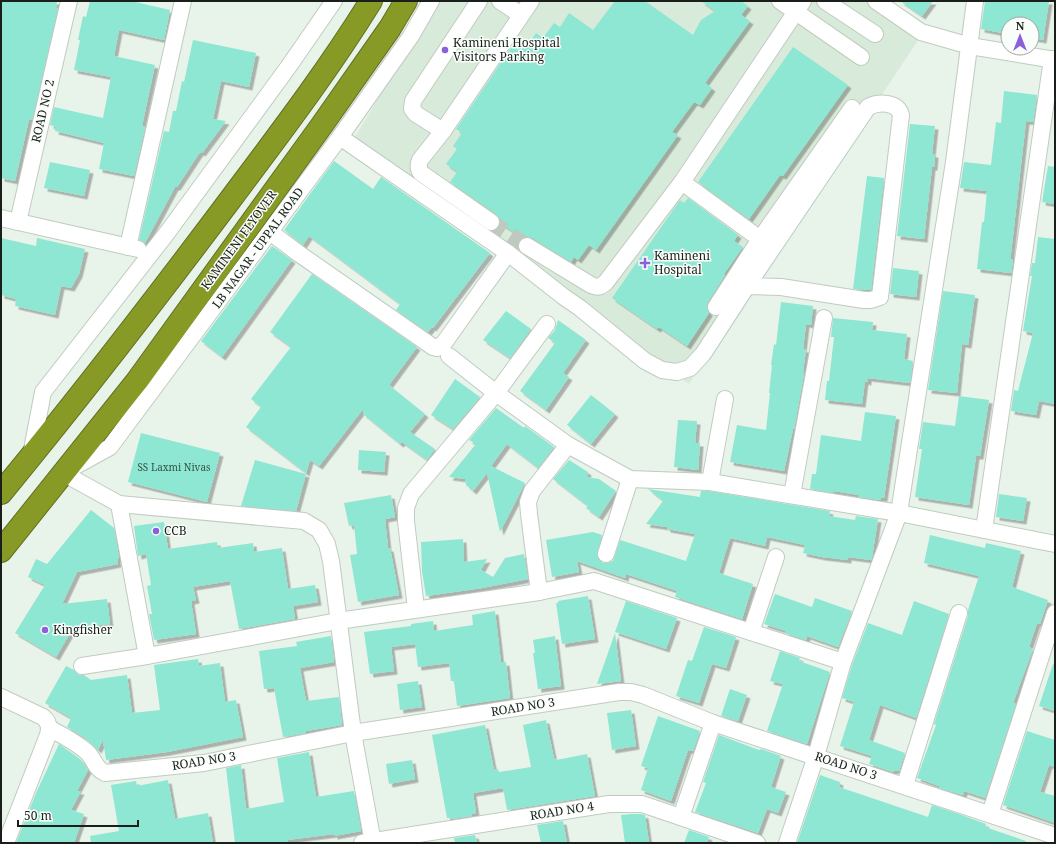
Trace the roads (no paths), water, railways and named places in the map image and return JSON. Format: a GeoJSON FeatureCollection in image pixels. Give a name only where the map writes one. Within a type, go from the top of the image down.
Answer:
{"type":"FeatureCollection","features":[{"type":"Feature","properties":{"kind":"highway"},"geometry":{"type":"LineString","coordinates":[[1,493],[100,370],[182,264],[314,87],[371,1]]}},
{"type":"Feature","properties":{"kind":"highway","name":"KAMINENI FLYOVER"},"geometry":{"type":"LineString","coordinates":[[1,551],[137,381],[322,126],[405,3]]}},
{"type":"Feature","properties":{"kind":"street","name":"ROAD NO 2"},"geometry":{"type":"LineString","coordinates":[[18,222],[69,1]]}},
{"type":"Feature","properties":{"kind":"street"},"geometry":{"type":"LineString","coordinates":[[128,247],[183,1]]}},
{"type":"Feature","properties":{"kind":"street"},"geometry":{"type":"LineString","coordinates":[[30,458],[43,392],[166,233],[289,66],[334,1]]}},
{"type":"Feature","properties":{"kind":"street","name":"LB NAGAR - UPPAL ROAD"},"geometry":{"type":"LineString","coordinates":[[63,473],[110,447],[340,137],[411,36],[431,1]]}},
{"type":"Feature","properties":{"kind":"street"},"geometry":{"type":"LineString","coordinates":[[443,131],[416,114],[412,109],[413,101],[479,1]]}},
{"type":"Feature","properties":{"kind":"street"},"geometry":{"type":"LineString","coordinates":[[500,1],[522,15]]}},
{"type":"Feature","properties":{"kind":"street"},"geometry":{"type":"LineString","coordinates":[[491,222],[420,173],[418,170],[420,160],[443,131],[531,1]]}},
{"type":"Feature","properties":{"kind":"street"},"geometry":{"type":"LineString","coordinates":[[780,1],[800,7],[861,57]]}},
{"type":"Feature","properties":{"kind":"street"},"geometry":{"type":"LineString","coordinates":[[824,1],[875,34]]}},
{"type":"Feature","properties":{"kind":"street"},"geometry":{"type":"LineString","coordinates":[[876,1],[921,32],[970,46],[1053,60],[984,530]]}},
{"type":"Feature","properties":{"kind":"street"},"geometry":{"type":"LineString","coordinates":[[787,843],[816,756],[843,662],[899,513],[950,186],[975,1]]}},
{"type":"Feature","properties":{"kind":"street"},"geometry":{"type":"LineString","coordinates":[[527,246],[592,285],[601,287],[682,182],[800,7]]}},
{"type":"Feature","properties":{"kind":"street"},"geometry":{"type":"LineString","coordinates":[[340,137],[508,253],[580,308],[645,361],[662,370],[677,372],[690,368],[703,354],[747,286],[868,107],[884,104],[894,105],[898,108],[901,114],[880,296],[871,300],[864,300],[781,287],[747,286]]}},
{"type":"Feature","properties":{"kind":"street"},"geometry":{"type":"LineString","coordinates":[[716,307],[760,238],[852,108]]}},
{"type":"Feature","properties":{"kind":"street"},"geometry":{"type":"LineString","coordinates":[[682,182],[760,238]]}},
{"type":"Feature","properties":{"kind":"street"},"geometry":{"type":"LineString","coordinates":[[1,218],[151,252]]}},
{"type":"Feature","properties":{"kind":"street"},"geometry":{"type":"LineString","coordinates":[[270,232],[335,280],[433,347],[437,348],[444,343],[508,253]]}},
{"type":"Feature","properties":{"kind":"street"},"geometry":{"type":"LineString","coordinates":[[792,495],[824,318]]}},
{"type":"Feature","properties":{"kind":"street"},"geometry":{"type":"LineString","coordinates":[[416,610],[406,521],[406,508],[411,494],[496,393],[547,324]]}},
{"type":"Feature","properties":{"kind":"street"},"geometry":{"type":"LineString","coordinates":[[449,356],[496,393],[568,445],[630,478],[710,482],[899,513],[1055,544]]}},
{"type":"Feature","properties":{"kind":"street"},"geometry":{"type":"LineString","coordinates":[[710,482],[725,399]]}},
{"type":"Feature","properties":{"kind":"street"},"geometry":{"type":"LineString","coordinates":[[539,592],[528,502],[532,491],[568,445]]}},
{"type":"Feature","properties":{"kind":"street"},"geometry":{"type":"LineString","coordinates":[[63,473],[119,504],[304,521],[319,530],[327,544],[331,561],[353,733],[369,842]]}},
{"type":"Feature","properties":{"kind":"street"},"geometry":{"type":"LineString","coordinates":[[606,554],[630,478]]}},
{"type":"Feature","properties":{"kind":"street"},"geometry":{"type":"LineString","coordinates":[[119,504],[147,656]]}},
{"type":"Feature","properties":{"kind":"street"},"geometry":{"type":"LineString","coordinates":[[751,632],[776,557]]}},
{"type":"Feature","properties":{"kind":"street"},"geometry":{"type":"LineString","coordinates":[[82,666],[147,656],[338,621],[539,592],[594,581],[843,662]]}},
{"type":"Feature","properties":{"kind":"street"},"geometry":{"type":"LineString","coordinates":[[905,785],[959,613]]}},
{"type":"Feature","properties":{"kind":"street"},"geometry":{"type":"LineString","coordinates":[[990,814],[1055,613]]}},
{"type":"Feature","properties":{"kind":"street","name":"ROAD NO 3"},"geometry":{"type":"LineString","coordinates":[[1,697],[43,717],[48,721],[50,728],[68,738],[87,752],[93,758],[96,767],[105,773],[204,763],[353,733],[619,692],[631,692],[643,695],[713,723],[905,785],[1055,836]]}},
{"type":"Feature","properties":{"kind":"street"},"geometry":{"type":"LineString","coordinates":[[681,817],[713,723]]}},
{"type":"Feature","properties":{"kind":"street"},"geometry":{"type":"LineString","coordinates":[[6,843],[50,728]]}},
{"type":"Feature","properties":{"kind":"street","name":"ROAD NO 4"},"geometry":{"type":"LineString","coordinates":[[369,842],[609,804],[642,804],[757,843]]}},
{"type":"Feature","properties":{"kind":"tunnel"},"geometry":{"type":"LineString","coordinates":[[491,222],[527,246]]}},
{"type":"Feature","properties":{"kind":"place","name":"Kamineni Hospital Visitors Parking"},"geometry":{"type":"Point","coordinates":[445,50]}},
{"type":"Feature","properties":{"kind":"place","name":"Kamineni Hospital"},"geometry":{"type":"Point","coordinates":[645,263]}},
{"type":"Feature","properties":{"kind":"place","name":"CCB"},"geometry":{"type":"Point","coordinates":[156,531]}},
{"type":"Feature","properties":{"kind":"place","name":"Kingfisher"},"geometry":{"type":"Point","coordinates":[45,630]}}]}
